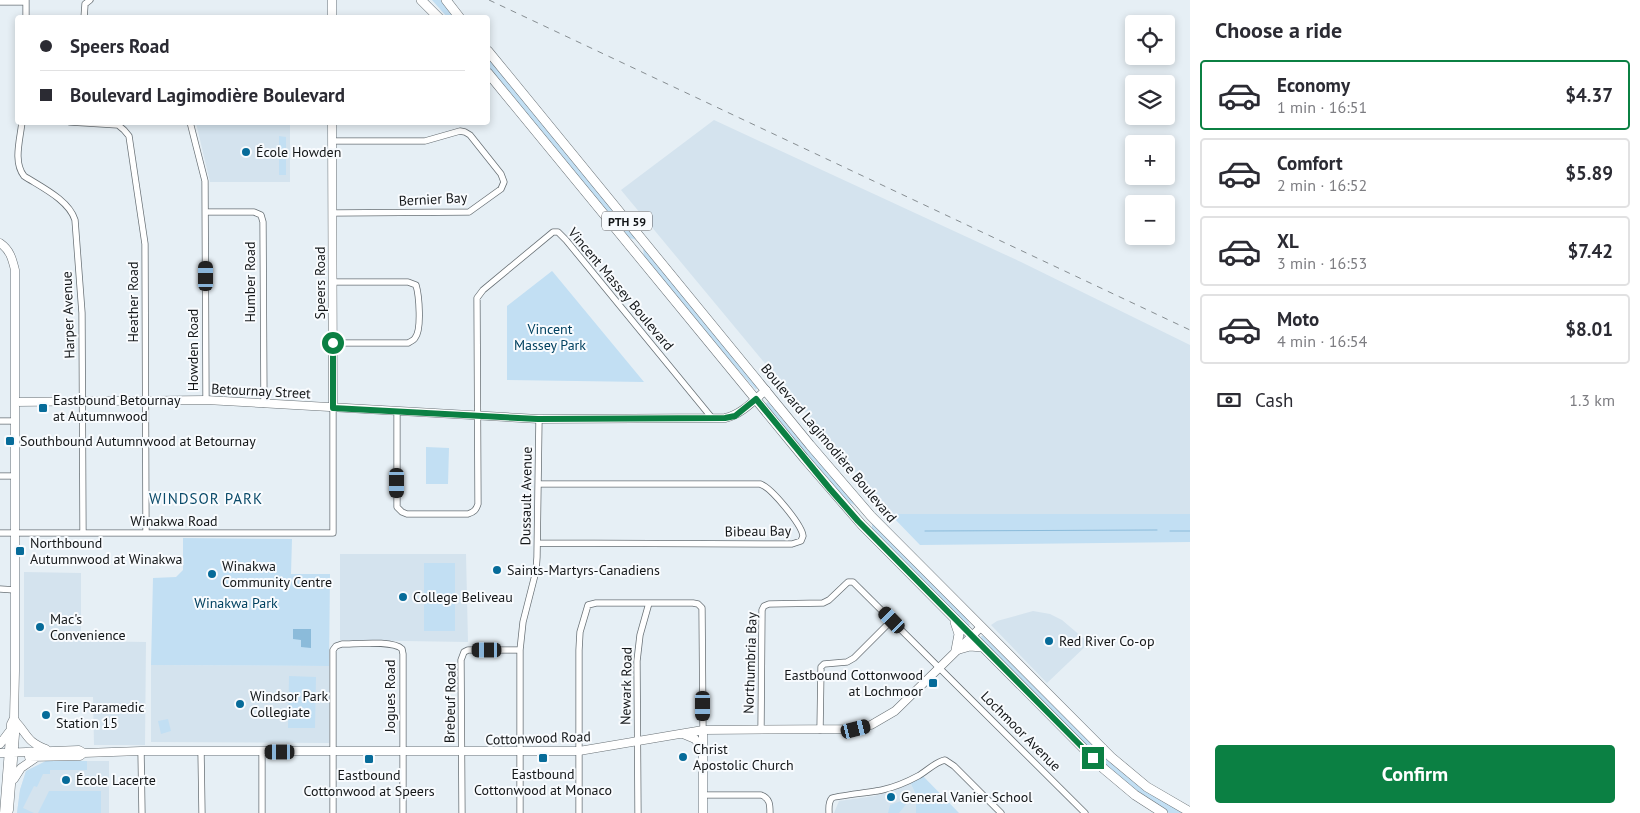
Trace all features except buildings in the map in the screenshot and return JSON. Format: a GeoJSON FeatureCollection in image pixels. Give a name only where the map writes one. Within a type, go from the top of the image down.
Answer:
{"type":"FeatureCollection","features":[{"type":"Feature","properties":{"kind":"main road"},"geometry":{"type":"LineString","coordinates":[[421,0],[438,15]]}},
{"type":"Feature","properties":{"kind":"main road"},"geometry":{"type":"LineString","coordinates":[[428,0],[439,15]]}},
{"type":"Feature","properties":{"kind":"main road"},"geometry":{"type":"LineString","coordinates":[[446,0],[458,15]]}},
{"type":"Feature","properties":{"kind":"main road","name":"Boulevard Lagimodière Boulevard"},"geometry":{"type":"LineString","coordinates":[[490,53],[871,516],[1078,725],[1132,775],[1164,798],[1190,812]]}},
{"type":"Feature","properties":{"kind":"main road","name":"Boulevard Lagimodière Boulevard"},"geometry":{"type":"LineString","coordinates":[[490,74],[858,521],[1104,769],[1135,795],[1163,813]]}},
{"type":"Feature","properties":{"kind":"main road"},"geometry":{"type":"LineString","coordinates":[[634,251],[644,242]]}},
{"type":"Feature","properties":{"kind":"main road"},"geometry":{"type":"LineString","coordinates":[[954,619],[959,634],[956,650],[970,646],[982,647]]}},
{"type":"Feature","properties":{"kind":"street"},"geometry":{"type":"LineString","coordinates":[[84,15],[85,4],[90,0]]}},
{"type":"Feature","properties":{"kind":"street"},"geometry":{"type":"LineString","coordinates":[[332,0],[332,15]]}},
{"type":"Feature","properties":{"kind":"street"},"geometry":{"type":"LineString","coordinates":[[0,2],[26,1],[26,15]]}},
{"type":"Feature","properties":{"kind":"street","name":"Harper Avenue"},"geometry":{"type":"LineString","coordinates":[[22,125],[18,160],[19,170],[24,176],[67,205],[73,212],[75,220],[82,314],[83,533]]}},
{"type":"Feature","properties":{"kind":"street","name":"Heather Road"},"geometry":{"type":"LineString","coordinates":[[118,125],[129,136],[145,237],[146,533]]}},
{"type":"Feature","properties":{"kind":"street","name":"Howden Road"},"geometry":{"type":"LineString","coordinates":[[191,125],[205,181],[206,400]]}},
{"type":"Feature","properties":{"kind":"street","name":"Speers Road"},"geometry":{"type":"LineString","coordinates":[[332,125],[333,533]]}},
{"type":"Feature","properties":{"kind":"street","name":"Bernier Bay"},"geometry":{"type":"LineString","coordinates":[[332,141],[425,141],[464,132],[470,135],[501,174],[504,182],[500,188],[470,212],[333,213]]}},
{"type":"Feature","properties":{"kind":"street","name":"Humber Road"},"geometry":{"type":"LineString","coordinates":[[206,212],[254,212],[261,216],[263,222],[264,404]]}},
{"type":"Feature","properties":{"kind":"street","name":"Vincent Massey Boulevard"},"geometry":{"type":"LineString","coordinates":[[478,416],[477,298],[483,290],[553,232],[562,235],[712,418]]}},
{"type":"Feature","properties":{"kind":"street"},"geometry":{"type":"LineString","coordinates":[[0,243],[12,256],[15,270],[15,720],[7,755]]}},
{"type":"Feature","properties":{"kind":"street"},"geometry":{"type":"LineString","coordinates":[[332,282],[408,282],[416,285],[419,294],[418,332],[415,339],[408,343],[333,343]]}},
{"type":"Feature","properties":{"kind":"street","name":"Betournay Street"},"geometry":{"type":"LineString","coordinates":[[15,402],[206,400],[538,419],[712,418],[735,416],[766,390]]}},
{"type":"Feature","properties":{"kind":"street"},"geometry":{"type":"LineString","coordinates":[[397,411],[397,507],[407,514],[468,514],[476,508],[478,416]]}},
{"type":"Feature","properties":{"kind":"street","name":"Dussault Avenue"},"geometry":{"type":"LineString","coordinates":[[520,813],[520,650],[523,622],[536,571],[539,484],[538,419]]}},
{"type":"Feature","properties":{"kind":"street"},"geometry":{"type":"LineString","coordinates":[[0,421],[15,421]]}},
{"type":"Feature","properties":{"kind":"street"},"geometry":{"type":"LineString","coordinates":[[0,476],[14,476]]}},
{"type":"Feature","properties":{"kind":"street","name":"Bibeau Bay"},"geometry":{"type":"LineString","coordinates":[[538,543],[792,544],[801,541],[804,536],[800,526],[769,489],[760,484],[539,484]]}},
{"type":"Feature","properties":{"kind":"street","name":"Winakwa Road"},"geometry":{"type":"LineString","coordinates":[[0,534],[333,533]]}},
{"type":"Feature","properties":{"kind":"street","name":"Northumbria Bay"},"geometry":{"type":"LineString","coordinates":[[761,729],[761,614],[764,606],[769,604],[823,603],[829,600],[848,582],[852,582],[938,667]]}},
{"type":"Feature","properties":{"kind":"street"},"geometry":{"type":"LineString","coordinates":[[0,589],[15,590]]}},
{"type":"Feature","properties":{"kind":"street"},"geometry":{"type":"LineString","coordinates":[[579,813],[580,632],[588,605],[596,603],[693,603],[698,604],[702,608],[702,813]]}},
{"type":"Feature","properties":{"kind":"street","name":"Newark Road"},"geometry":{"type":"LineString","coordinates":[[638,813],[638,645],[649,603]]}},
{"type":"Feature","properties":{"kind":"street"},"geometry":{"type":"LineString","coordinates":[[820,730],[820,667],[824,664],[847,662],[854,658],[892,620]]}},
{"type":"Feature","properties":{"kind":"street","name":"Cottonwood Road"},"geometry":{"type":"LineString","coordinates":[[7,755],[79,750],[84,752],[579,751],[703,730],[856,729],[871,725],[895,711],[981,627]]}},
{"type":"Feature","properties":{"kind":"street","name":"Jogues Road"},"geometry":{"type":"LineString","coordinates":[[333,751],[332,655],[336,646],[342,644],[393,644],[398,645],[402,649],[403,752]]}},
{"type":"Feature","properties":{"kind":"street","name":"Brebeuf Road"},"geometry":{"type":"LineString","coordinates":[[462,752],[461,660],[464,652],[468,650],[520,650]]}},
{"type":"Feature","properties":{"kind":"street","name":"Lochmoor Avenue"},"geometry":{"type":"LineString","coordinates":[[938,667],[1085,813]]}},
{"type":"Feature","properties":{"kind":"street"},"geometry":{"type":"LineString","coordinates":[[8,813],[7,755],[10,724],[15,720]]}},
{"type":"Feature","properties":{"kind":"street"},"geometry":{"type":"LineString","coordinates":[[15,720],[31,742],[50,751]]}},
{"type":"Feature","properties":{"kind":"street"},"geometry":{"type":"LineString","coordinates":[[0,744],[10,731]]}},
{"type":"Feature","properties":{"kind":"street"},"geometry":{"type":"LineString","coordinates":[[683,734],[695,739],[703,750]]}},
{"type":"Feature","properties":{"kind":"street"},"geometry":{"type":"LineString","coordinates":[[141,751],[142,813]]}},
{"type":"Feature","properties":{"kind":"street"},"geometry":{"type":"LineString","coordinates":[[201,751],[202,813]]}},
{"type":"Feature","properties":{"kind":"street"},"geometry":{"type":"LineString","coordinates":[[333,751],[333,813]]}},
{"type":"Feature","properties":{"kind":"street","name":"Cottonwood Road"},"geometry":{"type":"LineString","coordinates":[[7,755],[38,757],[80,756],[84,752]]}},
{"type":"Feature","properties":{"kind":"street"},"geometry":{"type":"LineString","coordinates":[[262,752],[262,813]]}},
{"type":"Feature","properties":{"kind":"street"},"geometry":{"type":"LineString","coordinates":[[403,752],[403,813]]}},
{"type":"Feature","properties":{"kind":"street"},"geometry":{"type":"LineString","coordinates":[[462,752],[462,813]]}},
{"type":"Feature","properties":{"kind":"street"},"geometry":{"type":"LineString","coordinates":[[4,813],[9,785],[22,767],[38,757]]}},
{"type":"Feature","properties":{"kind":"street"},"geometry":{"type":"LineString","coordinates":[[829,813],[831,799],[835,796],[886,790],[904,784],[940,761],[945,760],[954,766],[1001,813]]}},
{"type":"Feature","properties":{"kind":"street"},"geometry":{"type":"LineString","coordinates":[[0,774],[9,785]]}},
{"type":"Feature","properties":{"kind":"street"},"geometry":{"type":"LineString","coordinates":[[703,795],[765,797],[769,801],[770,813]]}},
{"type":"Feature","properties":{"kind":"shaded area"},"geometry":{"type":"Polygon","coordinates":[[[714,120],[1021,262],[1190,345],[1190,514],[890,514],[621,190],[714,120]]]}},
{"type":"Feature","properties":{"kind":"shaded area","name":"École Howden"},"geometry":{"type":"Polygon","coordinates":[[[196,125],[290,125],[290,182],[210,182],[196,125]]]}},
{"type":"Feature","properties":{"kind":"shaded area","name":"College Beliveau"},"geometry":{"type":"Polygon","coordinates":[[[340,554],[466,554],[468,642],[340,640],[340,554]]]}},
{"type":"Feature","properties":{"kind":"shaded area"},"geometry":{"type":"Polygon","coordinates":[[[24,572],[81,573],[81,641],[146,642],[145,745],[94,745],[93,697],[24,697],[24,572]]]}},
{"type":"Feature","properties":{"kind":"shaded area"},"geometry":{"type":"Polygon","coordinates":[[[1033,611],[1050,614],[1062,620],[1089,643],[1047,683],[991,625],[997,621],[1033,611]]]}},
{"type":"Feature","properties":{"kind":"shaded area"},"geometry":{"type":"Polygon","coordinates":[[[293,629],[311,629],[311,648],[301,647],[301,640],[293,639],[293,629]]]}},
{"type":"Feature","properties":{"kind":"shaded area","name":"Windsor Park Collegiate"},"geometry":{"type":"Polygon","coordinates":[[[151,665],[329,666],[329,743],[151,742],[151,665]]]}},
{"type":"Feature","properties":{"kind":"shaded area","name":"École Lacerte"},"geometry":{"type":"Polygon","coordinates":[[[46,761],[109,761],[109,813],[17,813],[20,790],[26,771],[46,761]]]}},
{"type":"Feature","properties":{"kind":"shaded area","name":"General Vanier School"},"geometry":{"type":"Polygon","coordinates":[[[910,782],[916,795],[916,813],[834,813],[839,801],[875,796],[910,782]]]}},
{"type":"Feature","properties":{"kind":"green space"},"geometry":{"type":"Polygon","coordinates":[[[432,0],[442,0],[454,15],[445,15],[432,0]]]}},
{"type":"Feature","properties":{"kind":"green space"},"geometry":{"type":"Polygon","coordinates":[[[490,58],[637,240],[630,238],[490,69],[490,58]]]}},
{"type":"Feature","properties":{"kind":"green space"},"geometry":{"type":"Polygon","coordinates":[[[279,136],[286,137],[286,175],[279,175],[279,136]]]}},
{"type":"Feature","properties":{"kind":"green space"},"geometry":{"type":"Polygon","coordinates":[[[643,248],[753,379],[756,390],[710,338],[644,257],[643,248]]]}},
{"type":"Feature","properties":{"kind":"green space","name":"Vincent Massey Park"},"geometry":{"type":"Polygon","coordinates":[[[552,271],[644,382],[507,380],[507,306],[552,271]]]}},
{"type":"Feature","properties":{"kind":"green space"},"geometry":{"type":"Polygon","coordinates":[[[767,402],[856,503],[855,505],[850,503],[828,481],[771,413],[766,404],[767,402]]]}},
{"type":"Feature","properties":{"kind":"green space"},"geometry":{"type":"Polygon","coordinates":[[[426,447],[449,448],[448,484],[426,484],[426,447]]]}},
{"type":"Feature","properties":{"kind":"green space"},"geometry":{"type":"Polygon","coordinates":[[[890,514],[1190,514],[1190,542],[920,545],[890,514]]]}},
{"type":"Feature","properties":{"kind":"green space"},"geometry":{"type":"Polygon","coordinates":[[[872,524],[966,617],[970,625],[883,542],[872,530],[872,524]]]}},
{"type":"Feature","properties":{"kind":"green space","name":"Winakwa Park"},"geometry":{"type":"Polygon","coordinates":[[[183,538],[292,539],[291,574],[330,574],[329,666],[151,665],[153,578],[176,577],[183,570],[183,538]]]}},
{"type":"Feature","properties":{"kind":"green space"},"geometry":{"type":"Polygon","coordinates":[[[424,563],[455,563],[455,631],[424,631],[424,563]]]}},
{"type":"Feature","properties":{"kind":"green space"},"geometry":{"type":"Polygon","coordinates":[[[981,636],[1083,734],[1185,813],[1169,813],[1116,776],[984,644],[981,636]]]}},
{"type":"Feature","properties":{"kind":"green space"},"geometry":{"type":"Polygon","coordinates":[[[289,676],[316,677],[315,728],[288,728],[289,676]]]}},
{"type":"Feature","properties":{"kind":"green space"},"geometry":{"type":"Polygon","coordinates":[[[168,719],[171,731],[161,734],[158,721],[168,719]]]}},
{"type":"Feature","properties":{"kind":"green space"},"geometry":{"type":"Polygon","coordinates":[[[46,761],[87,761],[87,770],[50,770],[50,774],[43,774],[37,787],[34,786],[23,808],[34,813],[17,813],[20,790],[26,771],[46,761]]]}},
{"type":"Feature","properties":{"kind":"green space"},"geometry":{"type":"Polygon","coordinates":[[[923,776],[959,813],[916,813],[916,795],[910,782],[923,776]]]}},
{"type":"Feature","properties":{"kind":"green space"},"geometry":{"type":"Polygon","coordinates":[[[49,791],[101,791],[101,813],[38,813],[49,791]]]}},
{"type":"Feature","properties":{"kind":"green space"},"geometry":{"type":"Polygon","coordinates":[[[907,799],[908,802],[899,813],[888,813],[890,805],[907,799]]]}},
{"type":"Feature","properties":{"kind":"waterway"},"geometry":{"type":"LineString","coordinates":[[925,531],[1157,530]]}},
{"type":"Feature","properties":{"kind":"waterway"},"geometry":{"type":"LineString","coordinates":[[1170,531],[1190,531]]}},
{"type":"Feature","properties":{"kind":"railway"},"geometry":{"type":"LineString","coordinates":[[489,0],[1190,330]]}},
{"type":"Feature","properties":{"kind":"place","name":"École Howden"},"geometry":{"type":"Point","coordinates":[246,152]}},
{"type":"Feature","properties":{"kind":"place","name":"Eastbound Betournay at Autumnwood"},"geometry":{"type":"Point","coordinates":[43,408]}},
{"type":"Feature","properties":{"kind":"place","name":"Southbound Autumnwood at Betournay"},"geometry":{"type":"Point","coordinates":[10,441]}},
{"type":"Feature","properties":{"kind":"place","name":"Northbound Autumnwood at Winakwa"},"geometry":{"type":"Point","coordinates":[20,551]}},
{"type":"Feature","properties":{"kind":"place","name":"Saints-Martyrs-Canadiens"},"geometry":{"type":"Point","coordinates":[497,570]}},
{"type":"Feature","properties":{"kind":"place","name":"Winakwa Community Centre"},"geometry":{"type":"Point","coordinates":[212,574]}},
{"type":"Feature","properties":{"kind":"place","name":"College Beliveau"},"geometry":{"type":"Point","coordinates":[403,597]}},
{"type":"Feature","properties":{"kind":"place","name":"Mac's Convenience"},"geometry":{"type":"Point","coordinates":[40,627]}},
{"type":"Feature","properties":{"kind":"place","name":"Red River Co-op"},"geometry":{"type":"Point","coordinates":[1049,641]}},
{"type":"Feature","properties":{"kind":"place","name":"Eastbound Cottonwood at Lochmoor"},"geometry":{"type":"Point","coordinates":[933,683]}},
{"type":"Feature","properties":{"kind":"place","name":"Windsor Park Collegiate"},"geometry":{"type":"Point","coordinates":[240,704]}},
{"type":"Feature","properties":{"kind":"place","name":"Fire Paramedic Station 15"},"geometry":{"type":"Point","coordinates":[46,715]}},
{"type":"Feature","properties":{"kind":"place","name":"Christ Apostolic Church"},"geometry":{"type":"Point","coordinates":[683,757]}},
{"type":"Feature","properties":{"kind":"place","name":"Eastbound Cottonwood at Monaco"},"geometry":{"type":"Point","coordinates":[543,758]}},
{"type":"Feature","properties":{"kind":"place","name":"Eastbound Cottonwood at Speers"},"geometry":{"type":"Point","coordinates":[369,759]}},
{"type":"Feature","properties":{"kind":"place","name":"École Lacerte"},"geometry":{"type":"Point","coordinates":[66,780]}},
{"type":"Feature","properties":{"kind":"place","name":"General Vanier School"},"geometry":{"type":"Point","coordinates":[891,797]}},
{"type":"Feature","properties":{"kind":"district","name":"WINDSOR PARK"},"geometry":{"type":"Point","coordinates":[206,498]}},
{"type":"Feature","properties":{"kind":"route"},"geometry":{"type":"LineString","coordinates":[[333,343],[333,408],[538,419],[725,418],[740,413],[756,399],[858,521],[1093,758]]}}]}
